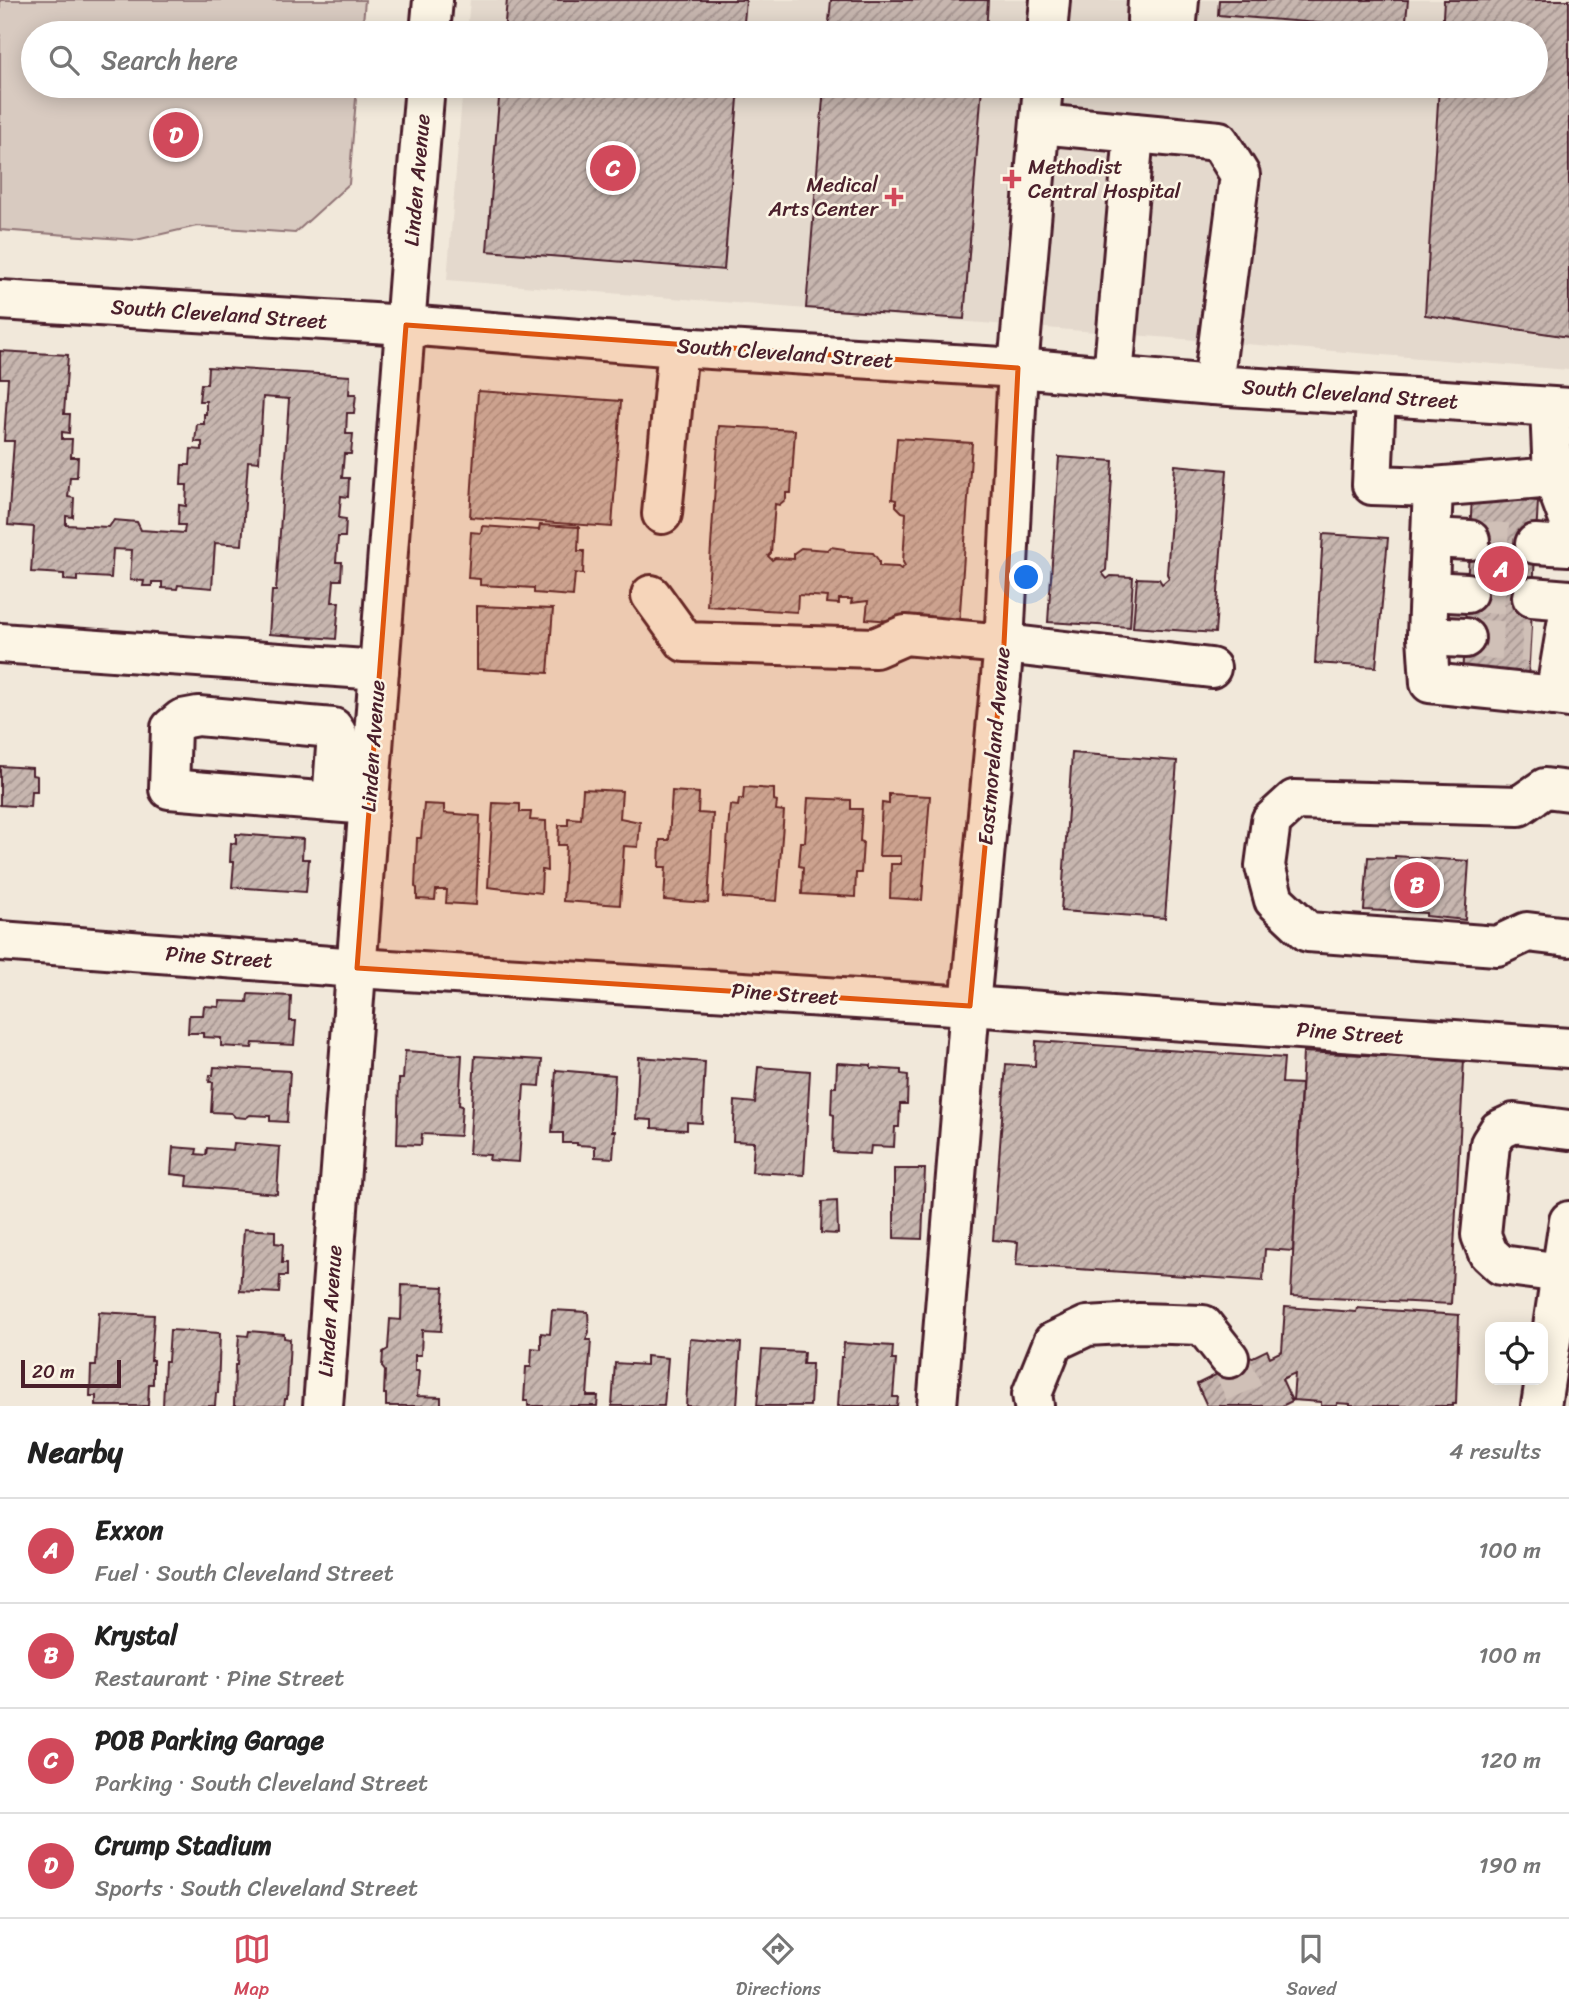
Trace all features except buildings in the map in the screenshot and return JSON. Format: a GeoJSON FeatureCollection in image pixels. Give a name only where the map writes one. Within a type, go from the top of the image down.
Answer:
{"type":"FeatureCollection","features":[{"type":"Feature","properties":{"kind":"street"},"geometry":{"type":"LineString","coordinates":[[431,21],[433,0]]}},
{"type":"Feature","properties":{"kind":"street"},"geometry":{"type":"LineString","coordinates":[[1048,21],[1050,0]]}},
{"type":"Feature","properties":{"kind":"street"},"geometry":{"type":"LineString","coordinates":[[1147,21],[1149,0]]}},
{"type":"Feature","properties":{"kind":"street"},"geometry":{"type":"LineString","coordinates":[[1177,21],[1179,0]]}},
{"type":"Feature","properties":{"kind":"street","name":"Linden Avenue"},"geometry":{"type":"LineString","coordinates":[[323,1406],[424,98]]}},
{"type":"Feature","properties":{"kind":"street","name":"Eastmoreland Avenue"},"geometry":{"type":"LineString","coordinates":[[937,1406],[970,1006],[1004,644],[1018,368],[1042,98]]}},
{"type":"Feature","properties":{"kind":"street"},"geometry":{"type":"LineString","coordinates":[[1040,124],[1219,141],[1240,175],[1213,385]]}},
{"type":"Feature","properties":{"kind":"street"},"geometry":{"type":"LineString","coordinates":[[1113,377],[1133,133]]}},
{"type":"Feature","properties":{"kind":"street","name":"South Cleveland Street"},"geometry":{"type":"LineString","coordinates":[[0,300],[405,325],[678,347],[1018,368],[1213,385],[1559,408]]}},
{"type":"Feature","properties":{"kind":"street"},"geometry":{"type":"LineString","coordinates":[[662,514],[678,347]]}},
{"type":"Feature","properties":{"kind":"street"},"geometry":{"type":"LineString","coordinates":[[1376,396],[1372,485],[1433,487],[1553,477]]}},
{"type":"Feature","properties":{"kind":"street"},"geometry":{"type":"LineString","coordinates":[[1559,408],[1553,477],[1569,520]]}},
{"type":"Feature","properties":{"kind":"street"},"geometry":{"type":"LineString","coordinates":[[1433,487],[1427,636],[1430,683],[1562,697],[1554,633]]}},
{"type":"Feature","properties":{"kind":"street"},"geometry":{"type":"LineString","coordinates":[[1431,538],[1470,540]]}},
{"type":"Feature","properties":{"kind":"street"},"geometry":{"type":"LineString","coordinates":[[1429,591],[1467,593]]}},
{"type":"Feature","properties":{"kind":"street"},"geometry":{"type":"LineString","coordinates":[[651,595],[685,642],[875,648],[905,635],[1211,668]]}},
{"type":"Feature","properties":{"kind":"street"},"geometry":{"type":"LineString","coordinates":[[1427,636],[1465,638]]}},
{"type":"Feature","properties":{"kind":"street"},"geometry":{"type":"LineString","coordinates":[[0,643],[379,670]]}},
{"type":"Feature","properties":{"kind":"street"},"geometry":{"type":"LineString","coordinates":[[1569,791],[1545,789],[1519,806],[1294,800],[1271,821],[1265,866],[1274,900],[1308,932],[1497,946],[1527,932],[1569,937]]}},
{"type":"Feature","properties":{"kind":"street"},"geometry":{"type":"LineString","coordinates":[[332,802],[369,805]]}},
{"type":"Feature","properties":{"kind":"street","name":"Pine Street"},"geometry":{"type":"LineString","coordinates":[[0,941],[357,968],[970,1006],[1569,1048]]}},
{"type":"Feature","properties":{"kind":"street"},"geometry":{"type":"LineString","coordinates":[[1562,1273],[1501,1265],[1488,1253],[1481,1235],[1490,1144],[1499,1130],[1514,1123],[1569,1130]]}},
{"type":"Feature","properties":{"kind":"street"},"geometry":{"type":"LineString","coordinates":[[1541,1406],[1558,1369],[1562,1273],[1569,1221]]}},
{"type":"Feature","properties":{"kind":"street"},"geometry":{"type":"LineString","coordinates":[[1034,1406],[1032,1394],[1053,1342],[1087,1326],[1139,1323],[1203,1325],[1229,1358]]}},
{"type":"Feature","properties":{"kind":"highlighted area"},"geometry":{"type":"Polygon","coordinates":[[[406,325],[1018,368],[1004,644],[970,1006],[357,968],[406,325]]]}},
{"type":"Feature","properties":{"kind":"shaded area"},"geometry":{"type":"Polygon","coordinates":[[[0,0],[365,0],[363,21],[21,21],[21,98],[356,98],[349,184],[295,233],[197,226],[136,240],[0,230],[0,0]]]}},
{"type":"Feature","properties":{"kind":"shaded area","name":"Methodist Central Hospital"},"geometry":{"type":"Polygon","coordinates":[[[470,0],[1569,0],[1569,370],[447,280],[462,98],[1548,98],[1548,21],[468,21],[470,0]]]}},
{"type":"Feature","properties":{"kind":"tunnel"},"geometry":{"type":"LineString","coordinates":[[1470,540],[1535,544]]}},
{"type":"Feature","properties":{"kind":"tunnel"},"geometry":{"type":"LineString","coordinates":[[1467,593],[1532,597]]}},
{"type":"Feature","properties":{"kind":"tunnel"},"geometry":{"type":"LineString","coordinates":[[1465,638],[1530,642]]}},
{"type":"Feature","properties":{"kind":"tunnel"},"geometry":{"type":"LineString","coordinates":[[1229,1358],[1250,1406]]}},
{"type":"Feature","properties":{"kind":"place","name":"Crump Stadium"},"geometry":{"type":"Point","coordinates":[176,135]}},
{"type":"Feature","properties":{"kind":"place","name":"POB Parking Garage"},"geometry":{"type":"Point","coordinates":[613,168]}},
{"type":"Feature","properties":{"kind":"place","name":"Methodist Central Hospital"},"geometry":{"type":"Point","coordinates":[1012,179]}},
{"type":"Feature","properties":{"kind":"place","name":"Medical Arts Center"},"geometry":{"type":"Point","coordinates":[894,197]}},
{"type":"Feature","properties":{"kind":"place","name":"Exxon"},"geometry":{"type":"Point","coordinates":[1501,569]}},
{"type":"Feature","properties":{"kind":"place","name":"Krystal"},"geometry":{"type":"Point","coordinates":[1417,885]}}]}
